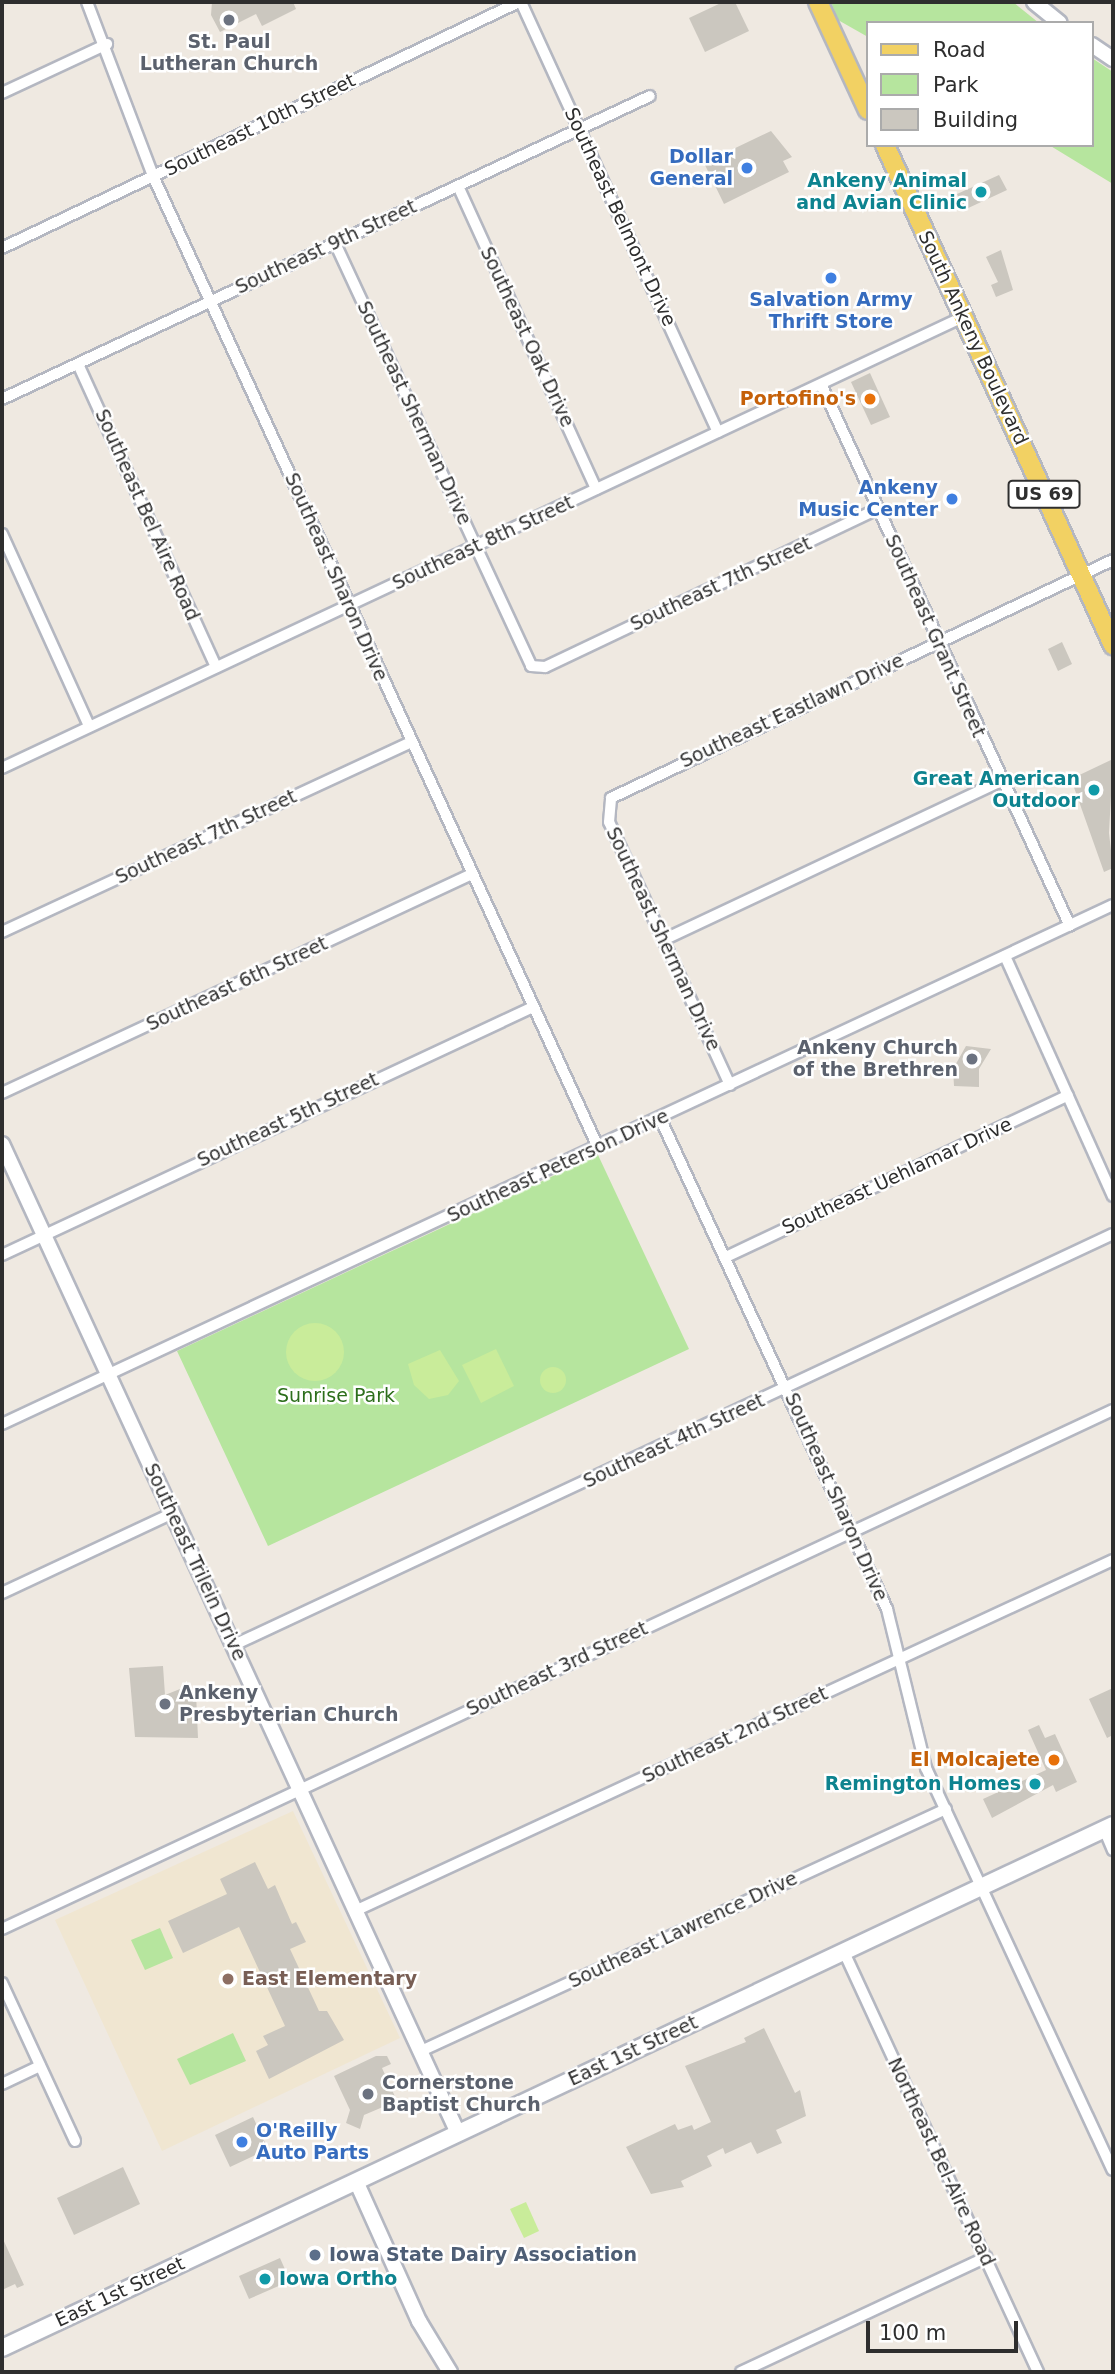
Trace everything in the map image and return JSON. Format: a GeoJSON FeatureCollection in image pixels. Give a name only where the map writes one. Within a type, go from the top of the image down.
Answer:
{"type":"FeatureCollection","features":[{"type":"Feature","properties":{"kind":"main road"},"geometry":{"type":"LineString","coordinates":[[818,2],[866,106]]}},
{"type":"Feature","properties":{"kind":"main road","name":"South Ankeny Boulevard"},"geometry":{"type":"LineString","coordinates":[[885,147],[1113,645]]}},
{"type":"Feature","properties":{"kind":"main road","name":"East 1st Street"},"geometry":{"type":"LineString","coordinates":[[2,2348],[1109,1827]]}},
{"type":"Feature","properties":{"kind":"street","name":"Southeast Sharon Drive"},"geometry":{"type":"LineString","coordinates":[[87,2],[107,44],[125,113],[153,176],[598,1147]]}},
{"type":"Feature","properties":{"kind":"street","name":"Southeast Belmont Drive"},"geometry":{"type":"LineString","coordinates":[[520,2],[718,432]]}},
{"type":"Feature","properties":{"kind":"street","name":"Southeast 10th Street"},"geometry":{"type":"LineString","coordinates":[[2,248],[520,2]]}},
{"type":"Feature","properties":{"kind":"street"},"geometry":{"type":"LineString","coordinates":[[1034,2],[1058,21]]}},
{"type":"Feature","properties":{"kind":"street"},"geometry":{"type":"LineString","coordinates":[[2,93],[107,44]]}},
{"type":"Feature","properties":{"kind":"street"},"geometry":{"type":"LineString","coordinates":[[1094,46],[1113,59]]}},
{"type":"Feature","properties":{"kind":"street","name":"Southeast 9th Street"},"geometry":{"type":"LineString","coordinates":[[2,400],[650,96]]}},
{"type":"Feature","properties":{"kind":"street","name":"Southeast Oak Drive"},"geometry":{"type":"LineString","coordinates":[[458,186],[596,489]]}},
{"type":"Feature","properties":{"kind":"street","name":"Southeast Sherman Drive"},"geometry":{"type":"LineString","coordinates":[[335,243],[526,660]]}},
{"type":"Feature","properties":{"kind":"street","name":"Southeast 8th Street"},"geometry":{"type":"LineString","coordinates":[[2,768],[963,317]]}},
{"type":"Feature","properties":{"kind":"street","name":"Southeast Bel Aire Road"},"geometry":{"type":"LineString","coordinates":[[78,364],[216,667]]}},
{"type":"Feature","properties":{"kind":"street","name":"Southeast Grant Street"},"geometry":{"type":"LineString","coordinates":[[821,384],[937,642],[1070,926]]}},
{"type":"Feature","properties":{"kind":"street","name":"Southeast 7th Street"},"geometry":{"type":"LineString","coordinates":[[526,660],[545,667],[878,509]]}},
{"type":"Feature","properties":{"kind":"street"},"geometry":{"type":"LineString","coordinates":[[2,534],[89,726]]}},
{"type":"Feature","properties":{"kind":"street","name":"Southeast Eastlawn Drive"},"geometry":{"type":"LineString","coordinates":[[617,794],[1113,560]]}},
{"type":"Feature","properties":{"kind":"street","name":"Southeast 7th Street"},"geometry":{"type":"LineString","coordinates":[[2,932],[411,742]]}},
{"type":"Feature","properties":{"kind":"street"},"geometry":{"type":"LineString","coordinates":[[663,940],[1001,781]]}},
{"type":"Feature","properties":{"kind":"street","name":"Southeast Sherman Drive"},"geometry":{"type":"LineString","coordinates":[[617,794],[606,814],[730,1085]]}},
{"type":"Feature","properties":{"kind":"street","name":"Southeast 6th Street"},"geometry":{"type":"LineString","coordinates":[[2,1093],[472,874]]}},
{"type":"Feature","properties":{"kind":"street","name":"Southeast Peterson Drive"},"geometry":{"type":"LineString","coordinates":[[2,1424],[1113,905]]}},
{"type":"Feature","properties":{"kind":"street"},"geometry":{"type":"LineString","coordinates":[[1005,956],[1113,1195]]}},
{"type":"Feature","properties":{"kind":"street","name":"Southeast 5th Street"},"geometry":{"type":"LineString","coordinates":[[2,1255],[533,1007]]}},
{"type":"Feature","properties":{"kind":"street","name":"Southeast Uehlamar Drive"},"geometry":{"type":"LineString","coordinates":[[726,1257],[1068,1095]]}},
{"type":"Feature","properties":{"kind":"street","name":"Southeast Sharon Drive"},"geometry":{"type":"LineString","coordinates":[[660,1118],[852,1533],[902,1659],[916,1740],[1113,2170]]}},
{"type":"Feature","properties":{"kind":"street","name":"Southeast Trilein Drive"},"geometry":{"type":"LineString","coordinates":[[2,1144],[458,2133]]}},
{"type":"Feature","properties":{"kind":"street","name":"Southeast 4th Street"},"geometry":{"type":"LineString","coordinates":[[234,1645],[787,1389],[1113,1234]]}},
{"type":"Feature","properties":{"kind":"street","name":"Southeast 3rd Street"},"geometry":{"type":"LineString","coordinates":[[2,1929],[1113,1410]]}},
{"type":"Feature","properties":{"kind":"street"},"geometry":{"type":"LineString","coordinates":[[2,1593],[173,1513]]}},
{"type":"Feature","properties":{"kind":"street","name":"Southeast 2nd Street"},"geometry":{"type":"LineString","coordinates":[[357,1910],[1113,1560]]}},
{"type":"Feature","properties":{"kind":"street","name":"Southeast Lawrence Drive"},"geometry":{"type":"LineString","coordinates":[[421,2051],[946,1809]]}},
{"type":"Feature","properties":{"kind":"street"},"geometry":{"type":"LineString","coordinates":[[1109,1827],[1113,1850]]}},
{"type":"Feature","properties":{"kind":"street","name":"Northeast Bel-Aire Road"},"geometry":{"type":"LineString","coordinates":[[844,1952],[1038,2372]]}},
{"type":"Feature","properties":{"kind":"street"},"geometry":{"type":"LineString","coordinates":[[2,1983],[75,2141]]}},
{"type":"Feature","properties":{"kind":"street"},"geometry":{"type":"LineString","coordinates":[[2,2084],[40,2066]]}},
{"type":"Feature","properties":{"kind":"street"},"geometry":{"type":"LineString","coordinates":[[356,2181],[419,2321],[450,2372]]}},
{"type":"Feature","properties":{"kind":"street"},"geometry":{"type":"LineString","coordinates":[[741,2372],[986,2258]]}},
{"type":"Feature","properties":{"kind":"shaded area","name":"East Elementary"},"geometry":{"type":"Polygon","coordinates":[[[293,1811],[400,2038],[162,2151],[55,1920],[293,1811]]]}},
{"type":"Feature","properties":{"kind":"green space"},"geometry":{"type":"Polygon","coordinates":[[[831,2],[1013,2],[1037,21],[866,21],[866,36],[838,20],[831,2]]]}},
{"type":"Feature","properties":{"kind":"green space"},"geometry":{"type":"Polygon","coordinates":[[[1094,59],[1113,72],[1113,184],[1052,147],[1094,147],[1094,59]]]}},
{"type":"Feature","properties":{"kind":"green space","name":"Sunrise Park"},"geometry":{"type":"Polygon","coordinates":[[[598,1155],[689,1349],[268,1546],[177,1351],[598,1155]]]}},
{"type":"Feature","properties":{"kind":"green space"},"geometry":{"type":"Polygon","coordinates":[[[315,1323],[326,1325],[339,1336],[344,1352],[342,1363],[331,1376],[315,1381],[304,1379],[291,1368],[286,1352],[288,1341],[299,1328],[315,1323]]]}},
{"type":"Feature","properties":{"kind":"green space"},"geometry":{"type":"Polygon","coordinates":[[[496,1349],[514,1386],[481,1403],[462,1365],[496,1349]]]}},
{"type":"Feature","properties":{"kind":"green space"},"geometry":{"type":"Polygon","coordinates":[[[440,1350],[459,1381],[448,1395],[429,1399],[414,1385],[408,1364],[440,1350]]]}},
{"type":"Feature","properties":{"kind":"green space"},"geometry":{"type":"Polygon","coordinates":[[[553,1367],[562,1371],[566,1380],[562,1389],[553,1393],[544,1389],[540,1380],[544,1371],[553,1367]]]}},
{"type":"Feature","properties":{"kind":"green space"},"geometry":{"type":"Polygon","coordinates":[[[160,1928],[173,1958],[145,1970],[131,1940],[160,1928]]]}},
{"type":"Feature","properties":{"kind":"green space"},"geometry":{"type":"Polygon","coordinates":[[[233,2033],[246,2061],[190,2085],[177,2059],[233,2033]]]}},
{"type":"Feature","properties":{"kind":"green space"},"geometry":{"type":"Polygon","coordinates":[[[526,2202],[539,2231],[524,2238],[510,2209],[526,2202]]]}},
{"type":"Feature","properties":{"kind":"building","name":"St. Paul Lutheran Church"},"geometry":{"type":"Polygon","coordinates":[[[212,2],[293,2],[296,9],[262,26],[256,14],[220,32],[211,15],[212,2]]]}},
{"type":"Feature","properties":{"kind":"building"},"geometry":{"type":"Polygon","coordinates":[[[723,2],[735,2],[749,31],[705,52],[689,18],[723,2]]]}},
{"type":"Feature","properties":{"kind":"building","name":"Dollar General"},"geometry":{"type":"Polygon","coordinates":[[[771,131],[792,157],[783,161],[789,172],[724,204],[704,163],[771,131]]]}},
{"type":"Feature","properties":{"kind":"building","name":"Ankeny Animal and Avian Clinic"},"geometry":{"type":"Polygon","coordinates":[[[999,175],[1007,190],[964,210],[957,194],[999,175]]]}},
{"type":"Feature","properties":{"kind":"building"},"geometry":{"type":"Polygon","coordinates":[[[1001,250],[1013,290],[996,297],[991,285],[998,282],[986,257],[1001,250]]]}},
{"type":"Feature","properties":{"kind":"building","name":"Portofino's"},"geometry":{"type":"Polygon","coordinates":[[[870,373],[890,417],[871,425],[851,382],[870,373]]]}},
{"type":"Feature","properties":{"kind":"building"},"geometry":{"type":"Polygon","coordinates":[[[1062,642],[1072,664],[1058,671],[1048,649],[1062,642]]]}},
{"type":"Feature","properties":{"kind":"building"},"geometry":{"type":"Polygon","coordinates":[[[1113,759],[1109,833],[1113,868],[1104,872],[1071,779],[1113,759]]]}},
{"type":"Feature","properties":{"kind":"building","name":"Ankeny Church of the Brethren"},"geometry":{"type":"Polygon","coordinates":[[[966,1046],[991,1049],[979,1069],[979,1087],[954,1086],[953,1069],[966,1046]]]}},
{"type":"Feature","properties":{"kind":"building","name":"Ankeny Presbyterian Church"},"geometry":{"type":"Polygon","coordinates":[[[163,1666],[165,1695],[180,1689],[182,1694],[196,1693],[198,1738],[135,1737],[129,1668],[163,1666]]]}},
{"type":"Feature","properties":{"kind":"building"},"geometry":{"type":"Polygon","coordinates":[[[1113,1688],[1113,1735],[1107,1738],[1089,1699],[1113,1688]]]}},
{"type":"Feature","properties":{"kind":"building"},"geometry":{"type":"Polygon","coordinates":[[[1039,1725],[1045,1738],[1055,1734],[1077,1782],[1056,1792],[1053,1785],[992,1818],[983,1799],[1046,1770],[1028,1730],[1039,1725]]]}},
{"type":"Feature","properties":{"kind":"building","name":"East Elementary"},"geometry":{"type":"Polygon","coordinates":[[[255,1862],[268,1889],[275,1885],[292,1924],[296,1922],[306,1942],[290,1949],[319,2011],[327,2011],[344,2040],[269,2079],[256,2051],[268,2045],[263,2036],[285,2026],[239,1927],[183,1953],[168,1921],[227,1894],[220,1879],[255,1862]]]}},
{"type":"Feature","properties":{"kind":"building"},"geometry":{"type":"Polygon","coordinates":[[[764,2028],[795,2093],[800,2090],[806,2116],[776,2130],[782,2143],[757,2154],[751,2142],[725,2154],[723,2148],[707,2156],[712,2166],[681,2181],[684,2187],[651,2194],[626,2147],[675,2124],[678,2130],[692,2125],[694,2130],[711,2122],[685,2066],[746,2042],[744,2038],[764,2028]]]}},
{"type":"Feature","properties":{"kind":"building","name":"Cornerstone Baptist Church"},"geometry":{"type":"Polygon","coordinates":[[[376,2056],[387,2056],[391,2064],[382,2068],[397,2101],[364,2115],[360,2129],[346,2123],[350,2110],[334,2076],[376,2056]]]}},
{"type":"Feature","properties":{"kind":"building","name":"O'Reilly Auto Parts"},"geometry":{"type":"Polygon","coordinates":[[[253,2117],[268,2149],[230,2167],[215,2135],[253,2117]]]}},
{"type":"Feature","properties":{"kind":"building"},"geometry":{"type":"Polygon","coordinates":[[[123,2167],[140,2204],[74,2235],[57,2198],[123,2167]]]}},
{"type":"Feature","properties":{"kind":"building"},"geometry":{"type":"Polygon","coordinates":[[[2,2237],[24,2285],[17,2288],[15,2284],[2,2290],[2,2237]]]}},
{"type":"Feature","properties":{"kind":"building","name":"Iowa Ortho"},"geometry":{"type":"Polygon","coordinates":[[[280,2258],[290,2281],[249,2299],[239,2276],[280,2258]]]}},
{"type":"Feature","properties":{"kind":"place","name":"St. Paul Lutheran Church"},"geometry":{"type":"Point","coordinates":[229,20]}},
{"type":"Feature","properties":{"kind":"place","name":"Dollar General"},"geometry":{"type":"Point","coordinates":[747,168]}},
{"type":"Feature","properties":{"kind":"place","name":"Ankeny Animal and Avian Clinic"},"geometry":{"type":"Point","coordinates":[981,192]}},
{"type":"Feature","properties":{"kind":"place","name":"Salvation Army Thrift Store"},"geometry":{"type":"Point","coordinates":[831,278]}},
{"type":"Feature","properties":{"kind":"place","name":"Portofino's"},"geometry":{"type":"Point","coordinates":[870,399]}},
{"type":"Feature","properties":{"kind":"place","name":"Ankeny Music Center"},"geometry":{"type":"Point","coordinates":[952,499]}},
{"type":"Feature","properties":{"kind":"place","name":"Great American Outdoor"},"geometry":{"type":"Point","coordinates":[1094,790]}},
{"type":"Feature","properties":{"kind":"place","name":"Ankeny Church of the Brethren"},"geometry":{"type":"Point","coordinates":[972,1059]}},
{"type":"Feature","properties":{"kind":"place","name":"Ankeny Presbyterian Church"},"geometry":{"type":"Point","coordinates":[165,1704]}},
{"type":"Feature","properties":{"kind":"place","name":"El Molcajete"},"geometry":{"type":"Point","coordinates":[1054,1760]}},
{"type":"Feature","properties":{"kind":"place","name":"Remington Homes"},"geometry":{"type":"Point","coordinates":[1035,1784]}},
{"type":"Feature","properties":{"kind":"place","name":"East Elementary"},"geometry":{"type":"Point","coordinates":[228,1979]}},
{"type":"Feature","properties":{"kind":"place","name":"Cornerstone Baptist Church"},"geometry":{"type":"Point","coordinates":[368,2094]}},
{"type":"Feature","properties":{"kind":"place","name":"O'Reilly Auto Parts"},"geometry":{"type":"Point","coordinates":[242,2142]}},
{"type":"Feature","properties":{"kind":"place","name":"Iowa State Dairy Association"},"geometry":{"type":"Point","coordinates":[315,2255]}},
{"type":"Feature","properties":{"kind":"place","name":"Iowa Ortho"},"geometry":{"type":"Point","coordinates":[265,2279]}}]}
